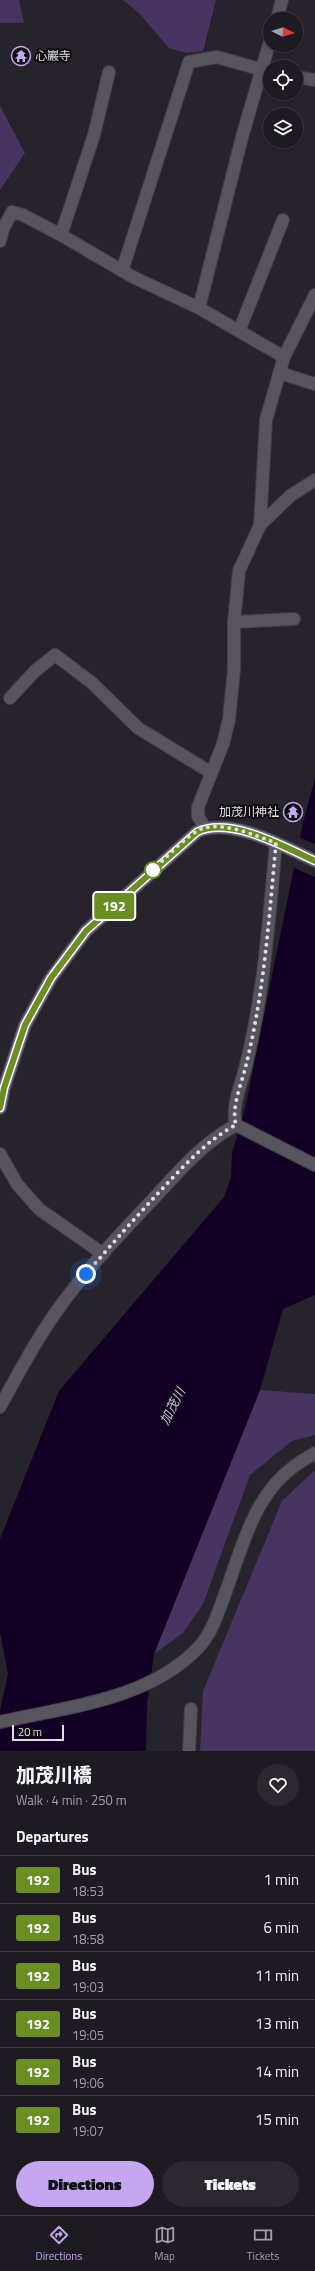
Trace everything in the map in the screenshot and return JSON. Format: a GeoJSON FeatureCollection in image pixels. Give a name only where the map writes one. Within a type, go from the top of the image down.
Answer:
{"type":"FeatureCollection","features":[{"type":"Feature","properties":{"kind":"main road"},"geometry":{"type":"LineString","coordinates":[[0,1108],[2,1086],[25,1025],[51,978],[86,931],[189,838],[205,828],[234,830],[281,845],[315,861]]}},
{"type":"Feature","properties":{"kind":"street"},"geometry":{"type":"LineString","coordinates":[[279,12],[282,0]]}},
{"type":"Feature","properties":{"kind":"street"},"geometry":{"type":"LineString","coordinates":[[122,271],[190,62],[217,57],[263,71]]}},
{"type":"Feature","properties":{"kind":"street"},"geometry":{"type":"LineString","coordinates":[[61,235],[94,135],[109,72]]}},
{"type":"Feature","properties":{"kind":"street"},"geometry":{"type":"LineString","coordinates":[[303,78],[315,80]]}},
{"type":"Feature","properties":{"kind":"street"},"geometry":{"type":"LineString","coordinates":[[199,308],[263,79]]}},
{"type":"Feature","properties":{"kind":"street"},"geometry":{"type":"LineString","coordinates":[[0,241],[3,229],[12,212],[23,215],[61,235],[122,271],[199,308],[284,357]]}},
{"type":"Feature","properties":{"kind":"street"},"geometry":{"type":"LineString","coordinates":[[239,331],[283,220]]}},
{"type":"Feature","properties":{"kind":"street"},"geometry":{"type":"LineString","coordinates":[[205,828],[198,813],[210,772],[223,744],[229,719],[234,669],[234,622],[239,571],[260,525],[266,420],[284,357],[315,295]]}},
{"type":"Feature","properties":{"kind":"street"},"geometry":{"type":"LineString","coordinates":[[280,373],[315,384]]}},
{"type":"Feature","properties":{"kind":"street"},"geometry":{"type":"LineString","coordinates":[[260,525],[290,496],[315,480]]}},
{"type":"Feature","properties":{"kind":"street"},"geometry":{"type":"LineString","coordinates":[[234,622],[294,619]]}},
{"type":"Feature","properties":{"kind":"street"},"geometry":{"type":"LineString","coordinates":[[10,698],[35,671],[55,655],[91,682],[138,728],[210,772]]}},
{"type":"Feature","properties":{"kind":"street"},"geometry":{"type":"LineString","coordinates":[[237,1125],[235,1110],[253,1040],[281,845]]}},
{"type":"Feature","properties":{"kind":"street"},"geometry":{"type":"LineString","coordinates":[[237,1125],[315,1165]]}},
{"type":"Feature","properties":{"kind":"street"},"geometry":{"type":"LineString","coordinates":[[0,1407],[44,1330],[69,1294],[103,1254],[186,1164],[218,1137],[237,1125]]}},
{"type":"Feature","properties":{"kind":"street"},"geometry":{"type":"LineString","coordinates":[[0,1154],[17,1184],[38,1209],[103,1254]]}},
{"type":"Feature","properties":{"kind":"street"},"geometry":{"type":"LineString","coordinates":[[0,1722],[104,1699],[155,1680],[198,1647],[215,1623],[257,1512],[271,1490],[291,1468],[315,1453]]}},
{"type":"Feature","properties":{"kind":"street"},"geometry":{"type":"LineString","coordinates":[[189,1751],[191,1709]]}},
{"type":"Feature","properties":{"kind":"shaded area"},"geometry":{"type":"Polygon","coordinates":[[[0,0],[19,0],[24,23],[0,23],[0,0]]]}},
{"type":"Feature","properties":{"kind":"shaded area"},"geometry":{"type":"Polygon","coordinates":[[[123,0],[216,0],[203,51],[187,53],[169,48],[139,13],[123,0]]]}},
{"type":"Feature","properties":{"kind":"shaded area"},"geometry":{"type":"Polygon","coordinates":[[[0,106],[25,153],[0,190],[0,106]]]}},
{"type":"Feature","properties":{"kind":"shaded area"},"geometry":{"type":"Polygon","coordinates":[[[260,1390],[315,1394],[315,1435],[292,1441],[250,1475],[203,1604],[183,1633],[154,1654],[260,1390]]]}},
{"type":"Feature","properties":{"kind":"shaded area"},"geometry":{"type":"Polygon","coordinates":[[[315,1470],[315,1751],[200,1751],[203,1691],[282,1501],[315,1470]]]}},
{"type":"Feature","properties":{"kind":"water","name":"加茂川"},"geometry":{"type":"Polygon","coordinates":[[[315,778],[315,1295],[283,1309],[260,1390],[154,1654],[147,1704],[146,1751],[0,1751],[0,1711],[8,1674],[0,1632],[0,1539],[59,1391],[224,1197],[231,1177],[232,1153],[245,1109],[303,823],[315,778]]]}},
{"type":"Feature","properties":{"kind":"pier"},"geometry":{"type":"Polygon","coordinates":[[[298,837],[315,844],[315,877],[292,867],[298,837]]]}},
{"type":"Feature","properties":{"kind":"bus line","name":"192"},"geometry":{"type":"LineString","coordinates":[[0,1108],[4,1088],[25,1025],[51,978],[86,931],[189,838],[205,828],[220,828],[241,831],[276,843],[315,861]]}},
{"type":"Feature","properties":{"kind":"place","name":"心巖寺"},"geometry":{"type":"Point","coordinates":[21,56]}},
{"type":"Feature","properties":{"kind":"place","name":"加茂川神社"},"geometry":{"type":"Point","coordinates":[293,812]}},
{"type":"Feature","properties":{"kind":"route"},"geometry":{"type":"LineString","coordinates":[[86,1274],[112,1242],[186,1164],[228,1129],[236,1125],[234,1119],[235,1110],[253,1040],[265,958],[276,843],[241,831],[220,828],[205,828],[189,838],[152,871],[153,870]]}}]}
